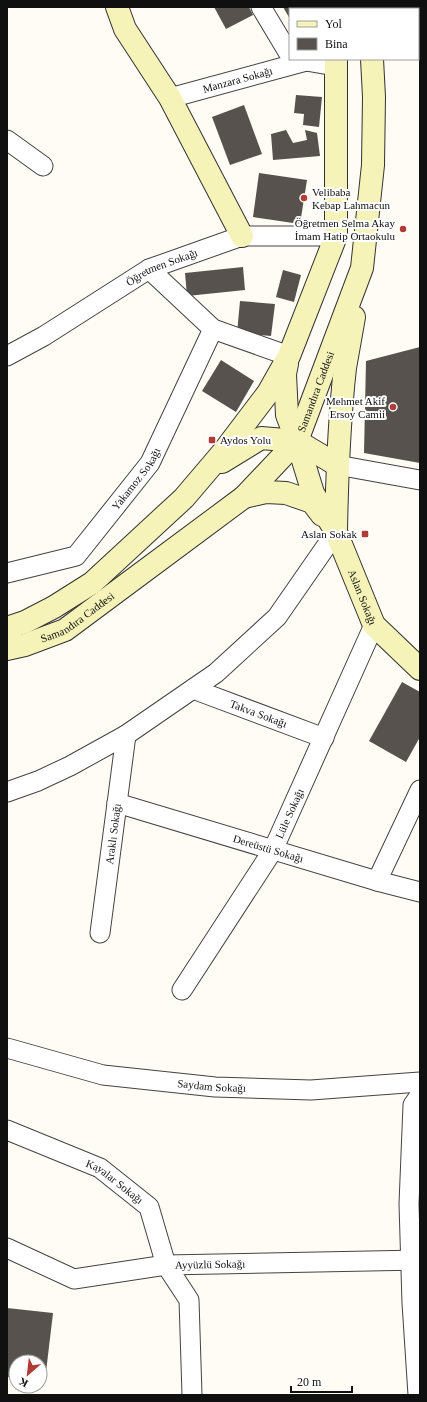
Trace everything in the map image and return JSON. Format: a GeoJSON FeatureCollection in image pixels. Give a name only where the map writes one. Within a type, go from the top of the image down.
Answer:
{"type":"FeatureCollection","features":[{"type":"Feature","properties":{"kind":"main road"},"geometry":{"type":"LineString","coordinates":[[117,7],[125,29],[170,98],[242,236]]}},
{"type":"Feature","properties":{"kind":"main road","name":"Samandıra Caddesi"},"geometry":{"type":"LineString","coordinates":[[7,649],[25,645],[66,630],[244,497],[297,441],[362,268],[373,165],[374,97],[372,60]]}},
{"type":"Feature","properties":{"kind":"main road","name":"Samandıra Caddesi"},"geometry":{"type":"LineString","coordinates":[[7,628],[25,622],[54,607],[92,583],[184,498],[224,451],[268,393],[289,356],[336,236],[335,63]]}},
{"type":"Feature","properties":{"kind":"main road"},"geometry":{"type":"LineString","coordinates":[[336,532],[337,464],[346,368],[362,268]]}},
{"type":"Feature","properties":{"kind":"main road"},"geometry":{"type":"LineString","coordinates":[[289,356],[285,374],[287,415],[297,441],[313,493],[336,532]]}},
{"type":"Feature","properties":{"kind":"main road"},"geometry":{"type":"LineString","coordinates":[[204,475],[261,438],[297,441],[337,464]]}},
{"type":"Feature","properties":{"kind":"main road"},"geometry":{"type":"LineString","coordinates":[[244,497],[266,492],[286,493],[312,502],[336,532]]}},
{"type":"Feature","properties":{"kind":"main road","name":"Aslan Sokağı"},"geometry":{"type":"LineString","coordinates":[[336,532],[374,625],[420,669]]}},
{"type":"Feature","properties":{"kind":"street"},"geometry":{"type":"LineString","coordinates":[[261,7],[289,53]]}},
{"type":"Feature","properties":{"kind":"street","name":"Manzara Sokağı"},"geometry":{"type":"LineString","coordinates":[[170,98],[293,60]]}},
{"type":"Feature","properties":{"kind":"street"},"geometry":{"type":"LineString","coordinates":[[313,60],[335,63]]}},
{"type":"Feature","properties":{"kind":"street"},"geometry":{"type":"LineString","coordinates":[[7,140],[43,166]]}},
{"type":"Feature","properties":{"kind":"street","name":"Öğretmen Sokağı"},"geometry":{"type":"LineString","coordinates":[[7,356],[44,336],[149,269],[242,236],[336,236]]}},
{"type":"Feature","properties":{"kind":"street"},"geometry":{"type":"LineString","coordinates":[[149,269],[214,329],[289,356]]}},
{"type":"Feature","properties":{"kind":"street","name":"Yakamoz Sokağı"},"geometry":{"type":"LineString","coordinates":[[7,573],[76,556],[150,463],[214,329]]}},
{"type":"Feature","properties":{"kind":"street"},"geometry":{"type":"LineString","coordinates":[[337,464],[420,480]]}},
{"type":"Feature","properties":{"kind":"street"},"geometry":{"type":"LineString","coordinates":[[7,792],[38,781],[70,766],[126,735],[216,673],[277,617],[336,532]]}},
{"type":"Feature","properties":{"kind":"street","name":"Lüle Sokağı"},"geometry":{"type":"LineString","coordinates":[[182,990],[273,850],[374,625]]}},
{"type":"Feature","properties":{"kind":"street","name":"Takva Sokağı"},"geometry":{"type":"LineString","coordinates":[[193,689],[324,738]]}},
{"type":"Feature","properties":{"kind":"street","name":"Araklı Sokağı"},"geometry":{"type":"LineString","coordinates":[[100,933],[126,735]]}},
{"type":"Feature","properties":{"kind":"street"},"geometry":{"type":"LineString","coordinates":[[377,881],[420,790]]}},
{"type":"Feature","properties":{"kind":"street","name":"Dereüstü Sokağı"},"geometry":{"type":"LineString","coordinates":[[117,803],[377,881],[420,892]]}},
{"type":"Feature","properties":{"kind":"street","name":"Saydam Sokağı"},"geometry":{"type":"LineString","coordinates":[[7,1048],[103,1075],[215,1087],[311,1090],[420,1082]]}},
{"type":"Feature","properties":{"kind":"street"},"geometry":{"type":"LineString","coordinates":[[418,1395],[412,1303],[415,1260],[410,1204],[413,1105],[420,1095]]}},
{"type":"Feature","properties":{"kind":"street","name":"Kayalar Sokağı"},"geometry":{"type":"LineString","coordinates":[[7,1130],[100,1168],[149,1207],[166,1265],[189,1300],[192,1395]]}},
{"type":"Feature","properties":{"kind":"street","name":"Ayyüzlü Sokağı"},"geometry":{"type":"LineString","coordinates":[[7,1248],[74,1279],[166,1265],[415,1260]]}},
{"type":"Feature","properties":{"kind":"building"},"geometry":{"type":"Polygon","coordinates":[[[214,7],[249,7],[253,15],[226,29],[214,7]]]}},
{"type":"Feature","properties":{"kind":"building"},"geometry":{"type":"Polygon","coordinates":[[[283,7],[325,8],[289,8],[289,17],[283,7]]]}},
{"type":"Feature","properties":{"kind":"building"},"geometry":{"type":"Polygon","coordinates":[[[296,95],[322,97],[319,127],[303,125],[304,114],[294,113],[296,95]]]}},
{"type":"Feature","properties":{"kind":"building"},"geometry":{"type":"Polygon","coordinates":[[[244,105],[262,154],[230,165],[212,117],[244,105]]]}},
{"type":"Feature","properties":{"kind":"building"},"geometry":{"type":"Polygon","coordinates":[[[286,130],[293,143],[307,140],[305,130],[317,133],[320,156],[273,160],[271,134],[286,130]]]}},
{"type":"Feature","properties":{"kind":"building"},"geometry":{"type":"Polygon","coordinates":[[[259,173],[307,180],[300,224],[253,217],[259,173]]]}},
{"type":"Feature","properties":{"kind":"building"},"geometry":{"type":"Polygon","coordinates":[[[243,267],[245,290],[187,296],[185,273],[243,267]]]}},
{"type":"Feature","properties":{"kind":"building"},"geometry":{"type":"Polygon","coordinates":[[[283,270],[301,275],[294,302],[276,297],[283,270]]]}},
{"type":"Feature","properties":{"kind":"building"},"geometry":{"type":"Polygon","coordinates":[[[240,301],[275,304],[271,336],[237,333],[240,301]]]}},
{"type":"Feature","properties":{"kind":"building","name":"Mehmet Akif Ersoy Camii"},"geometry":{"type":"Polygon","coordinates":[[[420,347],[420,463],[364,453],[366,361],[420,347]]]}},
{"type":"Feature","properties":{"kind":"building"},"geometry":{"type":"Polygon","coordinates":[[[221,360],[254,381],[236,412],[202,391],[221,360]]]}},
{"type":"Feature","properties":{"kind":"building"},"geometry":{"type":"Polygon","coordinates":[[[402,682],[420,692],[420,737],[406,762],[369,741],[402,682]]]}},
{"type":"Feature","properties":{"kind":"building"},"geometry":{"type":"Polygon","coordinates":[[[7,1308],[53,1313],[48,1355],[8,1354],[7,1377],[7,1308]]]}},
{"type":"Feature","properties":{"kind":"place","name":"Velibaba Kebap Lahmacun"},"geometry":{"type":"Point","coordinates":[304,198]}},
{"type":"Feature","properties":{"kind":"place","name":"Öğretmen Selma Akay İmam Hatip Ortaokulu"},"geometry":{"type":"Point","coordinates":[403,229]}},
{"type":"Feature","properties":{"kind":"place","name":"Mehmet Akif Ersoy Camii"},"geometry":{"type":"Point","coordinates":[393,407]}},
{"type":"Feature","properties":{"kind":"place","name":"Aydos Yolu"},"geometry":{"type":"Point","coordinates":[212,440]}},
{"type":"Feature","properties":{"kind":"place","name":"Aslan Sokak"},"geometry":{"type":"Point","coordinates":[365,534]}}]}
